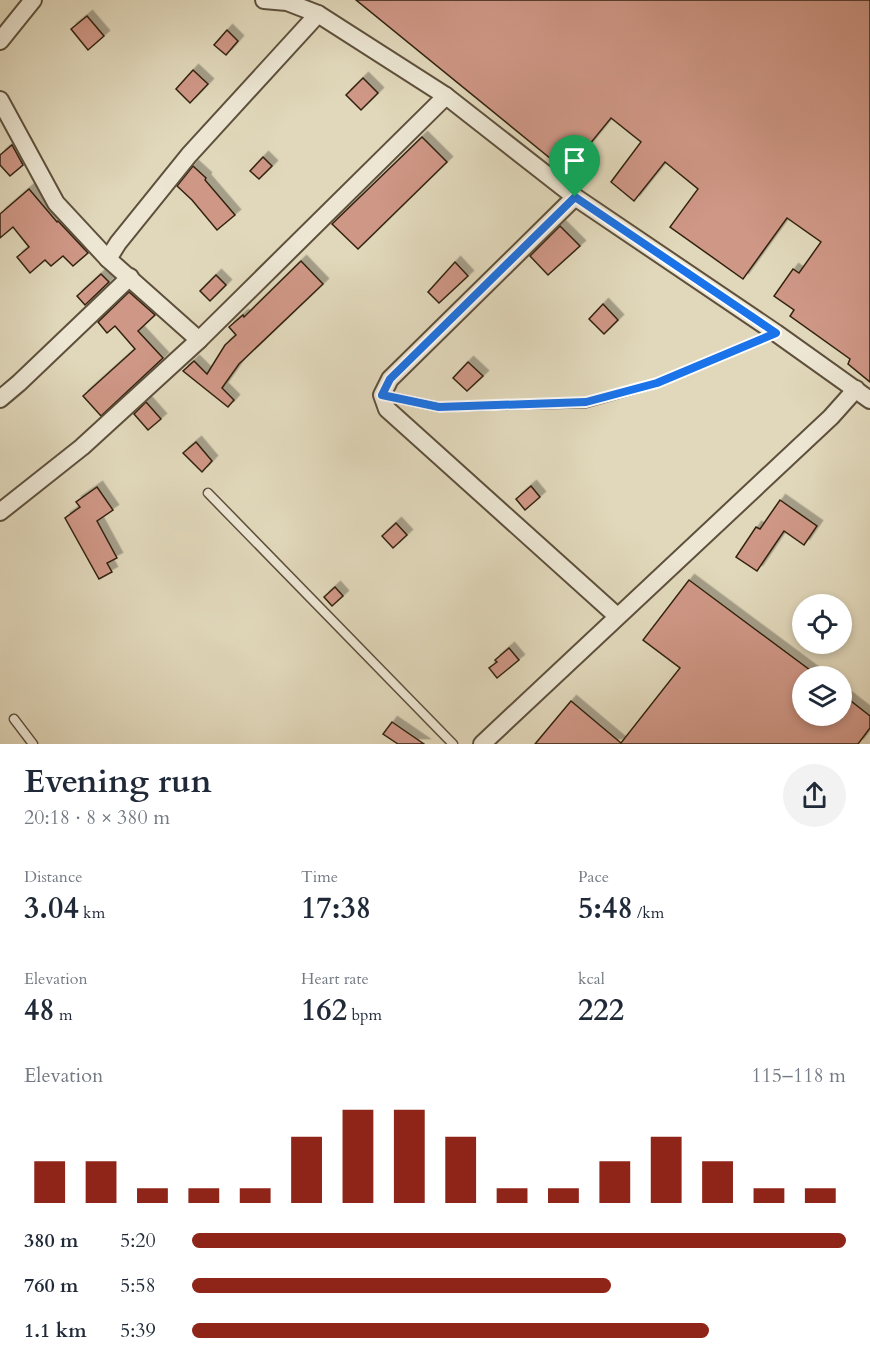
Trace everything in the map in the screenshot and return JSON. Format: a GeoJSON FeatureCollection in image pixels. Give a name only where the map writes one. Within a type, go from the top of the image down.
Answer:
{"type":"FeatureCollection","features":[{"type":"Feature","properties":{"kind":"street"},"geometry":{"type":"LineString","coordinates":[[0,40],[33,0]]}},
{"type":"Feature","properties":{"kind":"street"},"geometry":{"type":"LineString","coordinates":[[264,0],[287,2],[318,14],[446,96],[575,197],[776,333],[870,400]]}},
{"type":"Feature","properties":{"kind":"street"},"geometry":{"type":"LineString","coordinates":[[108,259],[118,243],[189,155],[318,14]]}},
{"type":"Feature","properties":{"kind":"street"},"geometry":{"type":"LineString","coordinates":[[0,512],[82,447],[199,340],[446,96]]}},
{"type":"Feature","properties":{"kind":"street"},"geometry":{"type":"LineString","coordinates":[[0,100],[56,202],[108,259],[199,340]]}},
{"type":"Feature","properties":{"kind":"street"},"geometry":{"type":"LineString","coordinates":[[575,197],[390,379],[382,395],[387,409],[617,616]]}},
{"type":"Feature","properties":{"kind":"street"},"geometry":{"type":"LineString","coordinates":[[0,399],[130,277]]}},
{"type":"Feature","properties":{"kind":"street"},"geometry":{"type":"LineString","coordinates":[[482,744],[831,417],[856,389]]}},
{"type":"Feature","properties":{"kind":"lane"},"geometry":{"type":"LineString","coordinates":[[382,395],[439,407],[586,402],[657,383],[776,333]]}},
{"type":"Feature","properties":{"kind":"lane"},"geometry":{"type":"LineString","coordinates":[[208,493],[453,744]]}},
{"type":"Feature","properties":{"kind":"lane"},"geometry":{"type":"LineString","coordinates":[[14,719],[33,744]]}},
{"type":"Feature","properties":{"kind":"building"},"geometry":{"type":"Polygon","coordinates":[[[356,0],[870,0],[870,382],[848,364],[850,359],[790,316],[794,310],[774,296],[793,269],[799,273],[821,242],[787,218],[743,279],[670,227],[698,189],[665,162],[634,201],[611,182],[641,142],[611,118],[567,172],[356,0]]]}},
{"type":"Feature","properties":{"kind":"building"},"geometry":{"type":"Polygon","coordinates":[[[87,16],[104,36],[88,50],[71,29],[87,16]]]}},
{"type":"Feature","properties":{"kind":"building"},"geometry":{"type":"Polygon","coordinates":[[[227,30],[238,41],[226,55],[214,45],[227,30]]]}},
{"type":"Feature","properties":{"kind":"building"},"geometry":{"type":"Polygon","coordinates":[[[193,70],[208,84],[190,103],[176,89],[193,70]]]}},
{"type":"Feature","properties":{"kind":"building"},"geometry":{"type":"Polygon","coordinates":[[[363,78],[378,93],[361,110],[346,95],[363,78]]]}},
{"type":"Feature","properties":{"kind":"building"},"geometry":{"type":"Polygon","coordinates":[[[422,137],[447,162],[358,249],[332,224],[422,137]]]}},
{"type":"Feature","properties":{"kind":"building"},"geometry":{"type":"Polygon","coordinates":[[[12,145],[23,165],[10,176],[0,165],[0,155],[12,145]]]}},
{"type":"Feature","properties":{"kind":"building"},"geometry":{"type":"Polygon","coordinates":[[[263,157],[272,166],[259,179],[250,171],[263,157]]]}},
{"type":"Feature","properties":{"kind":"building"},"geometry":{"type":"Polygon","coordinates":[[[193,166],[206,178],[205,180],[235,215],[217,230],[177,186],[193,166]]]}},
{"type":"Feature","properties":{"kind":"building"},"geometry":{"type":"Polygon","coordinates":[[[29,189],[88,253],[73,266],[63,256],[51,266],[45,260],[30,273],[17,257],[29,247],[13,227],[0,238],[0,214],[29,189]]]}},
{"type":"Feature","properties":{"kind":"building"},"geometry":{"type":"Polygon","coordinates":[[[560,226],[580,246],[548,275],[530,256],[560,226]]]}},
{"type":"Feature","properties":{"kind":"building"},"geometry":{"type":"Polygon","coordinates":[[[301,261],[323,284],[239,364],[222,388],[234,400],[228,407],[183,371],[194,361],[207,374],[225,345],[236,335],[229,327],[243,315],[244,317],[301,261]]]}},
{"type":"Feature","properties":{"kind":"building"},"geometry":{"type":"Polygon","coordinates":[[[455,262],[468,276],[439,303],[428,292],[455,262]]]}},
{"type":"Feature","properties":{"kind":"building"},"geometry":{"type":"Polygon","coordinates":[[[101,274],[109,282],[85,305],[77,296],[101,274]]]}},
{"type":"Feature","properties":{"kind":"building"},"geometry":{"type":"Polygon","coordinates":[[[216,275],[226,285],[210,301],[200,291],[216,275]]]}},
{"type":"Feature","properties":{"kind":"building"},"geometry":{"type":"Polygon","coordinates":[[[129,292],[155,315],[138,331],[163,358],[101,416],[83,396],[135,349],[115,326],[107,333],[98,322],[129,292]]]}},
{"type":"Feature","properties":{"kind":"building"},"geometry":{"type":"Polygon","coordinates":[[[603,304],[618,320],[604,334],[589,319],[603,304]]]}},
{"type":"Feature","properties":{"kind":"building"},"geometry":{"type":"Polygon","coordinates":[[[468,362],[483,376],[467,391],[453,378],[468,362]]]}},
{"type":"Feature","properties":{"kind":"building"},"geometry":{"type":"Polygon","coordinates":[[[146,402],[161,419],[148,430],[134,414],[146,402]]]}},
{"type":"Feature","properties":{"kind":"building"},"geometry":{"type":"Polygon","coordinates":[[[196,442],[212,461],[202,472],[183,453],[196,442]]]}},
{"type":"Feature","properties":{"kind":"building"},"geometry":{"type":"Polygon","coordinates":[[[531,486],[540,497],[525,510],[516,499],[531,486]]]}},
{"type":"Feature","properties":{"kind":"building"},"geometry":{"type":"Polygon","coordinates":[[[97,487],[113,510],[97,521],[117,558],[107,563],[112,572],[99,579],[65,518],[80,507],[76,502],[97,487]]]}},
{"type":"Feature","properties":{"kind":"building"},"geometry":{"type":"Polygon","coordinates":[[[780,500],[817,526],[804,545],[784,531],[757,571],[736,557],[756,527],[760,529],[780,500]]]}},
{"type":"Feature","properties":{"kind":"building"},"geometry":{"type":"Polygon","coordinates":[[[396,523],[407,535],[393,548],[382,536],[396,523]]]}},
{"type":"Feature","properties":{"kind":"building"},"geometry":{"type":"Polygon","coordinates":[[[689,580],[805,666],[792,666],[792,726],[852,726],[852,702],[870,716],[870,728],[858,744],[535,744],[571,701],[621,743],[680,668],[643,640],[689,580]]]}},
{"type":"Feature","properties":{"kind":"building"},"geometry":{"type":"Polygon","coordinates":[[[335,587],[343,596],[332,606],[324,597],[335,587]]]}},
{"type":"Feature","properties":{"kind":"building"},"geometry":{"type":"Polygon","coordinates":[[[509,648],[519,660],[497,678],[489,668],[509,648]]]}},
{"type":"Feature","properties":{"kind":"building"},"geometry":{"type":"Polygon","coordinates":[[[392,722],[424,744],[398,744],[383,734],[392,722]]]}},
{"type":"Feature","properties":{"kind":"route"},"geometry":{"type":"LineString","coordinates":[[575,197],[776,333],[657,383],[586,402],[439,407],[382,395],[390,379],[575,197]]}}]}
